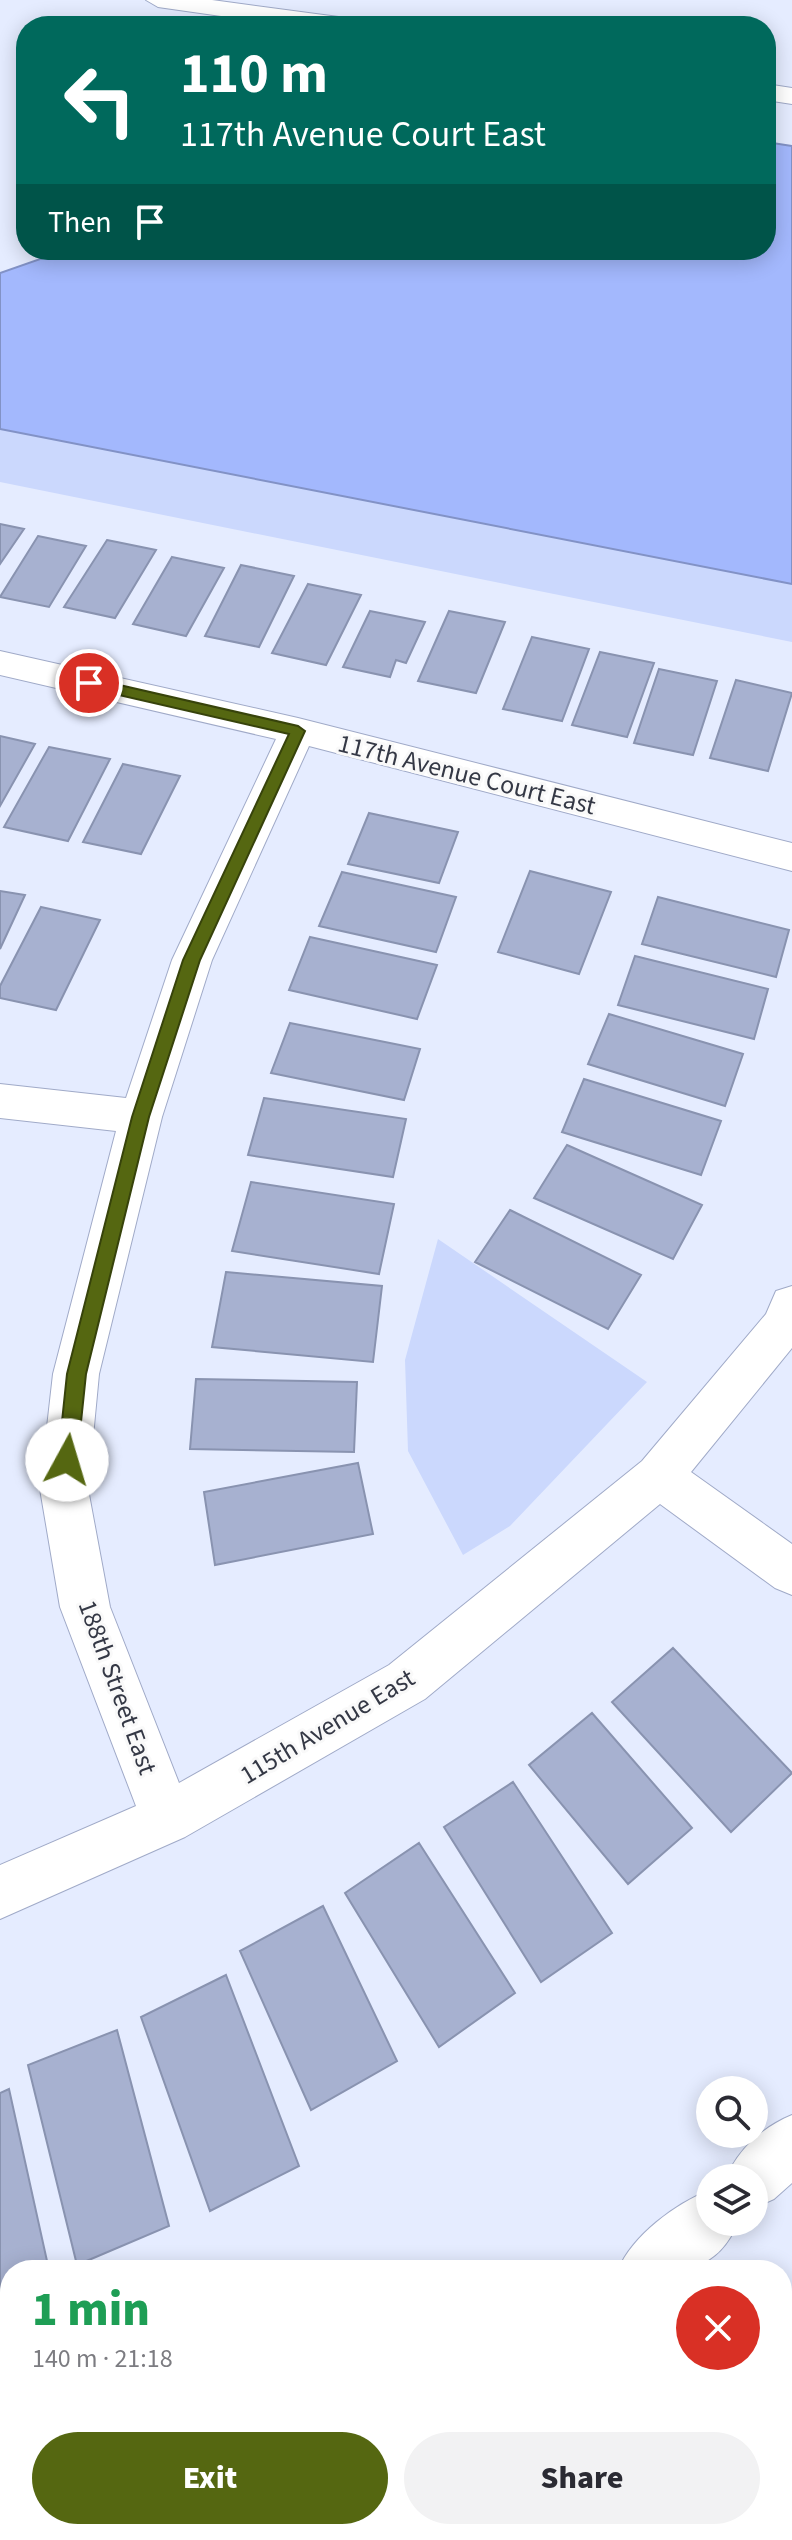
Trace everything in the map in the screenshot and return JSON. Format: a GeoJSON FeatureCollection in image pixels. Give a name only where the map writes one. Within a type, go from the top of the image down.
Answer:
{"type":"FeatureCollection","features":[{"type":"Feature","properties":{"kind":"street"},"geometry":{"type":"LineString","coordinates":[[158,0],[274,16]]}},
{"type":"Feature","properties":{"kind":"street","name":"117th Avenue Court East"},"geometry":{"type":"LineString","coordinates":[[0,663],[298,731],[792,857]]}},
{"type":"Feature","properties":{"kind":"street","name":"188th Street East"},"geometry":{"type":"LineString","coordinates":[[167,1819],[85,1607],[64,1489],[76,1374],[141,1117],[192,960],[298,731]]}},
{"type":"Feature","properties":{"kind":"street"},"geometry":{"type":"LineString","coordinates":[[0,1101],[141,1117]]}},
{"type":"Feature","properties":{"kind":"street","name":"115th Avenue East"},"geometry":{"type":"LineString","coordinates":[[0,1892],[167,1819],[407,1682],[659,1476],[782,1327],[792,1305]]}},
{"type":"Feature","properties":{"kind":"street"},"geometry":{"type":"LineString","coordinates":[[659,1476],[792,1572]]}},
{"type":"Feature","properties":{"kind":"street"},"geometry":{"type":"LineString","coordinates":[[768,2166],[792,2144]]}},
{"type":"Feature","properties":{"kind":"street"},"geometry":{"type":"LineString","coordinates":[[660,2260],[696,2231]]}},
{"type":"Feature","properties":{"kind":"shaded area"},"geometry":{"type":"Polygon","coordinates":[[[0,429],[792,584],[792,642],[0,482],[0,429]]]}},
{"type":"Feature","properties":{"kind":"shaded area"},"geometry":{"type":"Polygon","coordinates":[[[438,1239],[647,1382],[510,1526],[463,1555],[408,1451],[405,1360],[438,1239]]]}},
{"type":"Feature","properties":{"kind":"water"},"geometry":{"type":"Polygon","coordinates":[[[776,144],[792,146],[792,584],[0,429],[0,273],[37,260],[776,260],[776,144]]]}},
{"type":"Feature","properties":{"kind":"building"},"geometry":{"type":"Polygon","coordinates":[[[0,524],[24,529],[0,564],[0,524]]]}},
{"type":"Feature","properties":{"kind":"building"},"geometry":{"type":"Polygon","coordinates":[[[38,536],[86,546],[49,607],[0,597],[38,536]]]}},
{"type":"Feature","properties":{"kind":"building"},"geometry":{"type":"Polygon","coordinates":[[[107,540],[156,550],[115,618],[64,607],[107,540]]]}},
{"type":"Feature","properties":{"kind":"building"},"geometry":{"type":"Polygon","coordinates":[[[172,557],[224,568],[186,636],[133,624],[172,557]]]}},
{"type":"Feature","properties":{"kind":"building"},"geometry":{"type":"Polygon","coordinates":[[[241,565],[294,576],[259,647],[205,636],[241,565]]]}},
{"type":"Feature","properties":{"kind":"building"},"geometry":{"type":"Polygon","coordinates":[[[308,584],[361,595],[326,665],[272,653],[308,584]]]}},
{"type":"Feature","properties":{"kind":"building"},"geometry":{"type":"Polygon","coordinates":[[[370,611],[425,622],[406,663],[396,660],[390,677],[343,667],[370,611]]]}},
{"type":"Feature","properties":{"kind":"building"},"geometry":{"type":"Polygon","coordinates":[[[449,611],[505,622],[476,693],[418,681],[449,611]]]}},
{"type":"Feature","properties":{"kind":"building"},"geometry":{"type":"Polygon","coordinates":[[[532,637],[589,649],[562,721],[503,709],[532,637]]]}},
{"type":"Feature","properties":{"kind":"building"},"geometry":{"type":"Polygon","coordinates":[[[600,652],[654,663],[627,737],[572,725],[600,652]]]}},
{"type":"Feature","properties":{"kind":"building"},"geometry":{"type":"Polygon","coordinates":[[[659,669],[717,681],[693,755],[634,743],[659,669]]]}},
{"type":"Feature","properties":{"kind":"building"},"geometry":{"type":"Polygon","coordinates":[[[736,680],[792,693],[768,771],[710,758],[736,680]]]}},
{"type":"Feature","properties":{"kind":"building"},"geometry":{"type":"Polygon","coordinates":[[[0,736],[35,744],[0,806],[0,736]]]}},
{"type":"Feature","properties":{"kind":"building"},"geometry":{"type":"Polygon","coordinates":[[[49,747],[110,759],[68,841],[4,827],[49,747]]]}},
{"type":"Feature","properties":{"kind":"building"},"geometry":{"type":"Polygon","coordinates":[[[123,764],[180,776],[141,854],[83,842],[123,764]]]}},
{"type":"Feature","properties":{"kind":"building"},"geometry":{"type":"Polygon","coordinates":[[[369,813],[458,832],[439,883],[348,864],[369,813]]]}},
{"type":"Feature","properties":{"kind":"building"},"geometry":{"type":"Polygon","coordinates":[[[530,871],[611,892],[579,974],[498,952],[530,871]]]}},
{"type":"Feature","properties":{"kind":"building"},"geometry":{"type":"Polygon","coordinates":[[[342,872],[456,897],[436,952],[319,926],[342,872]]]}},
{"type":"Feature","properties":{"kind":"building"},"geometry":{"type":"Polygon","coordinates":[[[0,891],[25,895],[0,949],[0,891]]]}},
{"type":"Feature","properties":{"kind":"building"},"geometry":{"type":"Polygon","coordinates":[[[658,897],[789,930],[776,977],[642,944],[658,897]]]}},
{"type":"Feature","properties":{"kind":"building"},"geometry":{"type":"Polygon","coordinates":[[[41,907],[100,920],[56,1010],[0,998],[0,986],[41,907]]]}},
{"type":"Feature","properties":{"kind":"building"},"geometry":{"type":"Polygon","coordinates":[[[310,937],[437,965],[417,1019],[289,990],[310,937]]]}},
{"type":"Feature","properties":{"kind":"building"},"geometry":{"type":"Polygon","coordinates":[[[635,956],[768,989],[754,1039],[618,1005],[635,956]]]}},
{"type":"Feature","properties":{"kind":"building"},"geometry":{"type":"Polygon","coordinates":[[[609,1014],[743,1054],[725,1106],[588,1064],[609,1014]]]}},
{"type":"Feature","properties":{"kind":"building"},"geometry":{"type":"Polygon","coordinates":[[[290,1023],[420,1049],[404,1100],[271,1073],[290,1023]]]}},
{"type":"Feature","properties":{"kind":"building"},"geometry":{"type":"Polygon","coordinates":[[[584,1079],[721,1121],[701,1175],[562,1132],[584,1079]]]}},
{"type":"Feature","properties":{"kind":"building"},"geometry":{"type":"Polygon","coordinates":[[[264,1098],[406,1119],[393,1177],[248,1155],[264,1098]]]}},
{"type":"Feature","properties":{"kind":"building"},"geometry":{"type":"Polygon","coordinates":[[[567,1145],[702,1205],[673,1259],[534,1198],[567,1145]]]}},
{"type":"Feature","properties":{"kind":"building"},"geometry":{"type":"Polygon","coordinates":[[[251,1182],[394,1204],[379,1274],[232,1251],[251,1182]]]}},
{"type":"Feature","properties":{"kind":"building"},"geometry":{"type":"Polygon","coordinates":[[[510,1210],[641,1275],[608,1329],[475,1262],[510,1210]]]}},
{"type":"Feature","properties":{"kind":"building"},"geometry":{"type":"Polygon","coordinates":[[[226,1272],[382,1286],[373,1362],[212,1347],[226,1272]]]}},
{"type":"Feature","properties":{"kind":"building"},"geometry":{"type":"Polygon","coordinates":[[[196,1379],[357,1382],[354,1452],[190,1449],[196,1379]]]}},
{"type":"Feature","properties":{"kind":"building"},"geometry":{"type":"Polygon","coordinates":[[[358,1463],[373,1534],[215,1565],[204,1492],[358,1463]]]}},
{"type":"Feature","properties":{"kind":"building"},"geometry":{"type":"Polygon","coordinates":[[[673,1648],[792,1773],[731,1832],[612,1702],[673,1648]]]}},
{"type":"Feature","properties":{"kind":"building"},"geometry":{"type":"Polygon","coordinates":[[[592,1713],[692,1828],[628,1884],[529,1765],[592,1713]]]}},
{"type":"Feature","properties":{"kind":"building"},"geometry":{"type":"Polygon","coordinates":[[[513,1782],[612,1933],[541,1982],[444,1827],[513,1782]]]}},
{"type":"Feature","properties":{"kind":"building"},"geometry":{"type":"Polygon","coordinates":[[[419,1843],[515,1993],[439,2047],[345,1893],[419,1843]]]}},
{"type":"Feature","properties":{"kind":"building"},"geometry":{"type":"Polygon","coordinates":[[[323,1906],[397,2061],[311,2110],[240,1951],[323,1906]]]}},
{"type":"Feature","properties":{"kind":"building"},"geometry":{"type":"Polygon","coordinates":[[[226,1975],[299,2166],[210,2211],[141,2017],[226,1975]]]}},
{"type":"Feature","properties":{"kind":"building"},"geometry":{"type":"Polygon","coordinates":[[[117,2030],[169,2226],[89,2260],[76,2260],[28,2065],[117,2030]]]}},
{"type":"Feature","properties":{"kind":"building"},"geometry":{"type":"Polygon","coordinates":[[[9,2089],[47,2260],[0,2260],[0,2093],[9,2089]]]}},
{"type":"Feature","properties":{"kind":"route"},"geometry":{"type":"LineString","coordinates":[[67,1460],[76,1374],[141,1117],[192,960],[298,731],[89,683]]}}]}
